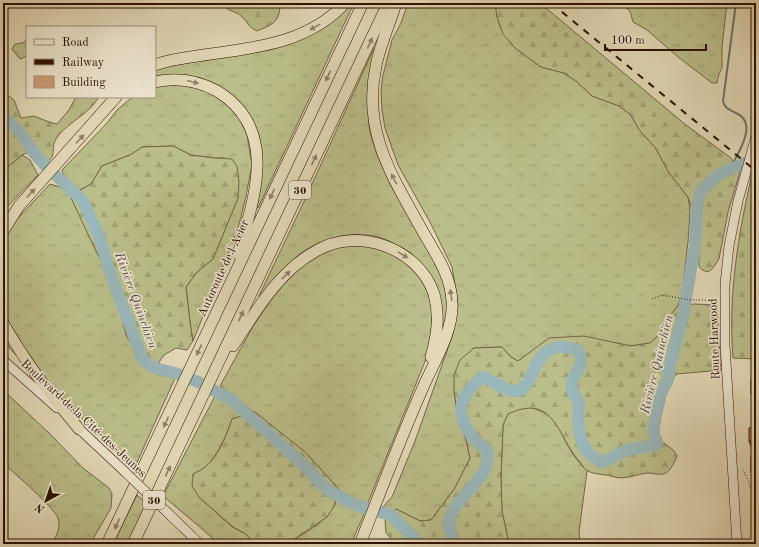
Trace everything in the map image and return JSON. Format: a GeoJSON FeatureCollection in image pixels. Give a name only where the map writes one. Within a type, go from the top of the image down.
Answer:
{"type":"FeatureCollection","features":[{"type":"Feature","properties":{"kind":"highway"},"geometry":{"type":"LineString","coordinates":[[156,65],[173,60],[262,47],[284,41],[308,31],[324,21],[345,3]]}},
{"type":"Feature","properties":{"kind":"highway","name":"Autoroute de l'Acier"},"geometry":{"type":"LineString","coordinates":[[107,544],[363,3]]}},
{"type":"Feature","properties":{"kind":"highway","name":"30"},"geometry":{"type":"LineString","coordinates":[[133,544],[388,3]]}},
{"type":"Feature","properties":{"kind":"highway"},"geometry":{"type":"LineString","coordinates":[[360,544],[420,392],[447,333],[452,312],[450,288],[445,272],[386,164],[376,134],[372,107],[373,83],[376,64],[396,3]]}},
{"type":"Feature","properties":{"kind":"highway"},"geometry":{"type":"LineString","coordinates":[[156,82],[170,79],[188,80],[197,82],[214,90],[231,101],[238,108],[251,132],[256,153],[256,184],[252,205],[230,284]]}},
{"type":"Feature","properties":{"kind":"highway"},"geometry":{"type":"LineString","coordinates":[[3,231],[19,206],[115,98]]}},
{"type":"Feature","properties":{"kind":"highway"},"geometry":{"type":"LineString","coordinates":[[102,114],[123,98]]}},
{"type":"Feature","properties":{"kind":"highway"},"geometry":{"type":"LineString","coordinates":[[211,379],[263,301],[295,266],[325,246],[342,241],[363,241],[382,245],[410,260],[423,274],[433,293],[437,310],[437,330],[420,392]]}},
{"type":"Feature","properties":{"kind":"highway"},"geometry":{"type":"LineString","coordinates":[[3,323],[25,361],[57,404],[79,429]]}},
{"type":"Feature","properties":{"kind":"main road","name":"Route Harwood"},"geometry":{"type":"LineString","coordinates":[[737,544],[725,345],[725,274],[738,201],[756,136]]}},
{"type":"Feature","properties":{"kind":"main road","name":"Boulevard de la Cité-des-Jeunes"},"geometry":{"type":"LineString","coordinates":[[3,360],[124,471],[200,544]]}},
{"type":"Feature","properties":{"kind":"path"},"geometry":{"type":"LineString","coordinates":[[652,299],[662,295],[691,300],[724,301]]}},
{"type":"Feature","properties":{"kind":"path"},"geometry":{"type":"LineString","coordinates":[[743,470],[748,480],[755,507],[754,536],[756,542],[750,544]]}},
{"type":"Feature","properties":{"kind":"green space"},"geometry":{"type":"Polygon","coordinates":[[[223,3],[289,3],[280,7],[278,17],[273,23],[257,31],[252,28],[239,14],[226,8],[223,3]]]}},
{"type":"Feature","properties":{"kind":"green space"},"geometry":{"type":"Polygon","coordinates":[[[350,3],[354,3],[258,208],[255,207],[250,117],[245,108],[225,91],[156,78],[156,68],[270,50],[301,39],[350,3]]]}},
{"type":"Feature","properties":{"kind":"green space"},"geometry":{"type":"Polygon","coordinates":[[[408,3],[495,3],[500,27],[515,48],[541,67],[564,73],[576,81],[592,96],[619,106],[630,114],[640,131],[655,147],[669,173],[688,197],[690,210],[682,293],[678,306],[667,319],[660,334],[650,343],[631,346],[610,342],[527,355],[518,361],[511,357],[502,347],[473,348],[454,391],[457,412],[470,458],[455,488],[431,520],[420,521],[396,509],[393,512],[382,508],[392,497],[415,441],[453,334],[458,304],[452,267],[431,224],[398,165],[385,128],[382,110],[381,90],[383,75],[392,40],[401,23],[408,3]]]}},
{"type":"Feature","properties":{"kind":"green space"},"geometry":{"type":"Polygon","coordinates":[[[495,3],[540,3],[686,125],[731,158],[740,172],[728,212],[719,259],[713,268],[708,272],[702,270],[699,266],[698,228],[688,197],[669,173],[655,147],[640,131],[630,114],[619,106],[592,96],[576,81],[564,73],[541,67],[515,48],[503,34],[497,17],[495,3]]]}},
{"type":"Feature","properties":{"kind":"green space"},"geometry":{"type":"Polygon","coordinates":[[[619,3],[727,3],[722,47],[722,68],[717,83],[712,83],[678,57],[647,30],[633,22],[630,11],[619,3]]]}},
{"type":"Feature","properties":{"kind":"green space"},"geometry":{"type":"Polygon","coordinates":[[[26,39],[26,56],[20,59],[12,49],[15,44],[23,43],[26,39]]]}},
{"type":"Feature","properties":{"kind":"green space"},"geometry":{"type":"Polygon","coordinates":[[[374,48],[376,48],[368,103],[371,136],[375,150],[387,177],[440,272],[446,289],[448,306],[444,329],[441,329],[419,264],[415,257],[408,251],[389,241],[377,237],[352,235],[326,240],[314,245],[293,260],[261,297],[259,296],[374,48]]]}},
{"type":"Feature","properties":{"kind":"green space"},"geometry":{"type":"Polygon","coordinates":[[[173,84],[199,87],[217,96],[230,106],[241,121],[247,135],[252,165],[237,232],[193,341],[186,287],[197,272],[213,259],[238,198],[225,158],[191,155],[173,146],[142,147],[132,154],[102,166],[91,184],[80,190],[65,182],[62,170],[108,122],[117,110],[129,100],[132,98],[156,98],[156,86],[173,84]]]}},
{"type":"Feature","properties":{"kind":"green space"},"geometry":{"type":"Polygon","coordinates":[[[3,94],[6,94],[14,100],[21,118],[34,116],[57,124],[69,110],[75,98],[98,98],[85,113],[59,135],[54,143],[53,155],[45,163],[40,160],[36,149],[22,155],[3,169],[3,94]]]}},
{"type":"Feature","properties":{"kind":"green space"},"geometry":{"type":"Polygon","coordinates":[[[173,146],[191,155],[232,159],[237,166],[239,181],[238,198],[213,259],[197,272],[186,287],[193,341],[187,350],[176,348],[164,355],[153,371],[141,359],[126,335],[119,304],[109,275],[71,198],[80,190],[91,184],[102,166],[132,154],[142,147],[173,146]]]}},
{"type":"Feature","properties":{"kind":"green space"},"geometry":{"type":"Polygon","coordinates":[[[22,155],[30,160],[38,175],[3,211],[3,169],[22,155]]]}},
{"type":"Feature","properties":{"kind":"green space"},"geometry":{"type":"Polygon","coordinates":[[[752,174],[756,177],[756,359],[733,358],[732,335],[735,266],[742,220],[752,174]]]}},
{"type":"Feature","properties":{"kind":"green space"},"geometry":{"type":"Polygon","coordinates":[[[50,184],[60,187],[74,196],[72,198],[96,251],[109,275],[119,304],[153,371],[176,376],[134,469],[3,342],[3,234],[50,184]]]}},
{"type":"Feature","properties":{"kind":"green space"},"geometry":{"type":"Polygon","coordinates":[[[349,245],[374,247],[386,251],[407,264],[422,281],[428,292],[432,317],[431,333],[426,359],[367,505],[354,503],[346,497],[305,452],[220,386],[257,321],[286,281],[305,265],[325,253],[349,245]]]}},
{"type":"Feature","properties":{"kind":"green space"},"geometry":{"type":"Polygon","coordinates":[[[694,304],[717,305],[721,370],[677,374],[672,379],[664,397],[658,432],[658,436],[661,441],[673,450],[677,456],[668,472],[661,474],[648,473],[619,478],[590,472],[572,452],[553,420],[545,413],[536,409],[524,409],[508,414],[503,425],[501,478],[502,511],[509,544],[410,544],[403,538],[402,544],[396,544],[386,533],[385,521],[396,509],[420,521],[431,520],[455,488],[470,458],[457,412],[454,391],[454,375],[460,360],[474,348],[502,347],[511,357],[518,361],[549,338],[584,336],[631,346],[650,343],[660,334],[667,319],[678,306],[694,304]]]}},
{"type":"Feature","properties":{"kind":"green space"},"geometry":{"type":"Polygon","coordinates":[[[3,390],[49,433],[83,468],[109,488],[112,494],[111,508],[90,544],[50,544],[58,532],[58,518],[42,498],[3,463],[3,390]]]}},
{"type":"Feature","properties":{"kind":"green space"},"geometry":{"type":"Polygon","coordinates":[[[215,396],[226,400],[244,416],[232,419],[224,439],[213,458],[204,468],[193,474],[199,497],[232,527],[246,534],[254,544],[219,544],[163,496],[215,396]]]}},
{"type":"Feature","properties":{"kind":"green space"},"geometry":{"type":"Polygon","coordinates":[[[529,407],[547,414],[556,423],[573,454],[587,471],[579,532],[580,544],[509,544],[502,511],[501,478],[503,425],[508,414],[518,409],[529,407]]]}},
{"type":"Feature","properties":{"kind":"green space"},"geometry":{"type":"Polygon","coordinates":[[[255,412],[305,452],[338,488],[335,505],[327,517],[287,544],[254,544],[246,534],[233,527],[199,497],[192,486],[193,474],[204,468],[214,458],[232,419],[255,412]]]}},
{"type":"Feature","properties":{"kind":"green space"},"geometry":{"type":"Polygon","coordinates":[[[137,495],[147,504],[128,544],[113,544],[137,495]]]}},
{"type":"Feature","properties":{"kind":"green space"},"geometry":{"type":"Polygon","coordinates":[[[336,497],[365,512],[351,544],[287,544],[317,525],[329,513],[336,497]]]}},
{"type":"Feature","properties":{"kind":"building"},"geometry":{"type":"Polygon","coordinates":[[[751,379],[756,379],[756,393],[751,393],[751,379]]]}},
{"type":"Feature","properties":{"kind":"building"},"geometry":{"type":"Polygon","coordinates":[[[752,413],[756,413],[755,421],[752,421],[752,413]]]}},
{"type":"Feature","properties":{"kind":"building"},"geometry":{"type":"Polygon","coordinates":[[[756,426],[756,441],[749,441],[749,428],[756,426]]]}},
{"type":"Feature","properties":{"kind":"building"},"geometry":{"type":"Polygon","coordinates":[[[751,456],[756,456],[756,472],[751,472],[751,456]]]}},
{"type":"Feature","properties":{"kind":"waterway"},"geometry":{"type":"LineString","coordinates":[[730,169],[745,139],[746,131],[746,124],[743,118],[728,109],[723,101],[736,3]]}},
{"type":"Feature","properties":{"kind":"waterway","name":"Rivière Quinchien"},"geometry":{"type":"LineString","coordinates":[[3,116],[21,133],[34,153],[46,166],[83,201],[100,238],[108,267],[144,361],[155,368],[175,373],[196,381],[230,399],[305,466],[326,489],[355,505],[391,515],[420,544]]}},
{"type":"Feature","properties":{"kind":"waterway","name":"Rivière Quinchien"},"geometry":{"type":"LineString","coordinates":[[456,544],[450,532],[449,521],[453,511],[483,473],[488,457],[486,449],[471,435],[461,413],[461,407],[466,395],[481,378],[484,377],[511,391],[522,389],[528,383],[536,364],[550,349],[562,347],[578,350],[581,357],[581,362],[573,379],[572,386],[579,403],[578,416],[580,437],[590,455],[603,462],[626,450],[656,445],[657,442],[654,434],[654,425],[661,393],[668,380],[670,364],[683,316],[695,245],[697,205],[700,194],[718,175],[756,158]]}},
{"type":"Feature","properties":{"kind":"railway"},"geometry":{"type":"LineString","coordinates":[[551,3],[756,171]]}}]}
